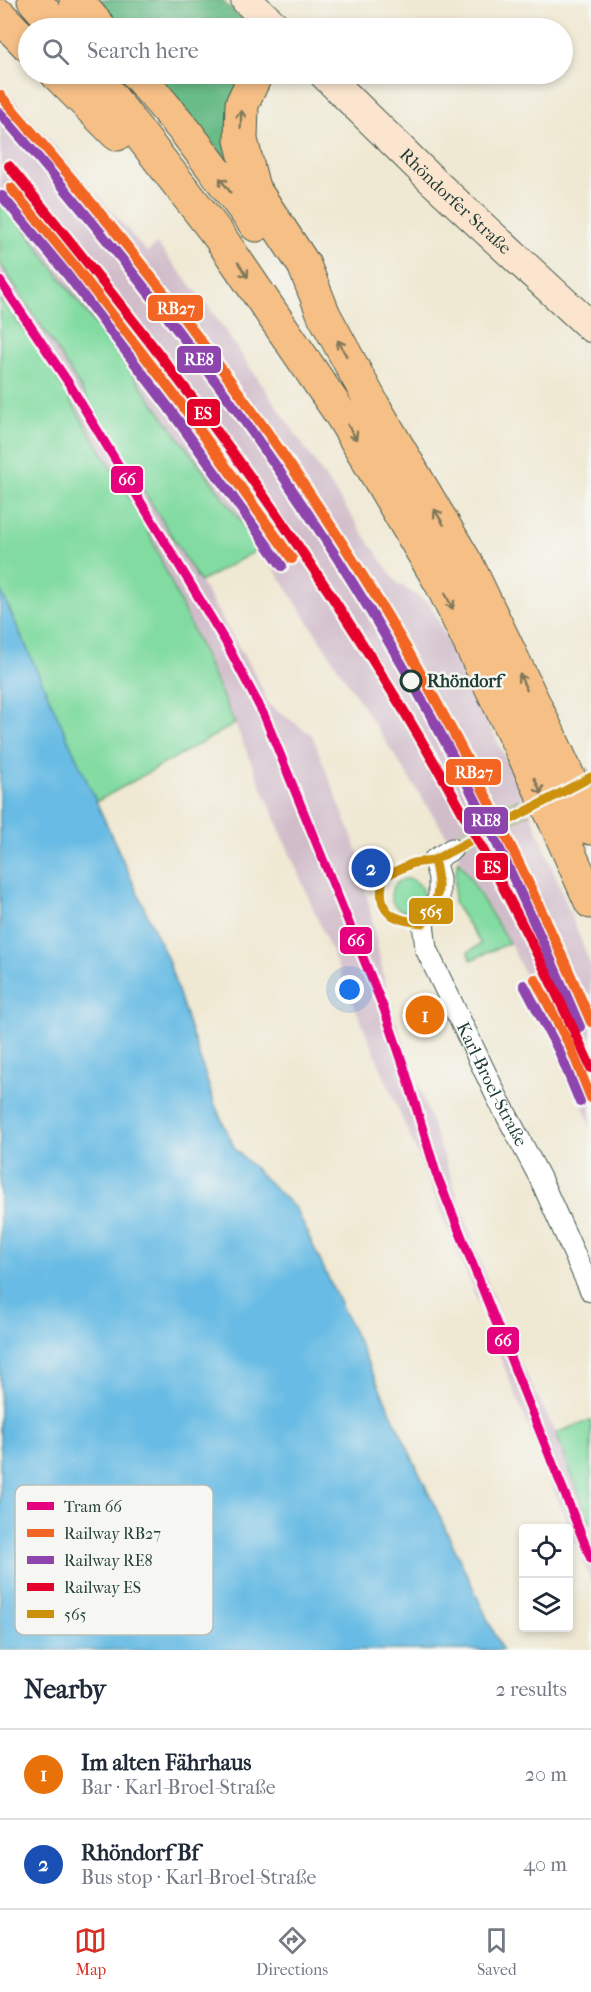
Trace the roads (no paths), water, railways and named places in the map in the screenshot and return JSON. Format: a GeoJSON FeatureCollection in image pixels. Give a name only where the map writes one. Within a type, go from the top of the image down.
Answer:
{"type":"FeatureCollection","features":[{"type":"Feature","properties":{"kind":"highway"},"geometry":{"type":"LineString","coordinates":[[34,0],[49,18]]}},
{"type":"Feature","properties":{"kind":"highway"},"geometry":{"type":"LineString","coordinates":[[76,0],[91,18]]}},
{"type":"Feature","properties":{"kind":"highway"},"geometry":{"type":"LineString","coordinates":[[0,16],[18,35]]}},
{"type":"Feature","properties":{"kind":"highway"},"geometry":{"type":"LineString","coordinates":[[67,84],[219,236]]}},
{"type":"Feature","properties":{"kind":"highway"},"geometry":{"type":"LineString","coordinates":[[101,84],[219,236],[342,416],[535,743],[575,817],[591,902]]}},
{"type":"Feature","properties":{"kind":"highway"},"geometry":{"type":"LineString","coordinates":[[145,84],[186,132],[324,315]]}},
{"type":"Feature","properties":{"kind":"highway"},"geometry":{"type":"LineString","coordinates":[[251,84],[242,104],[241,140],[253,188],[304,265],[324,315],[374,407],[469,568],[535,743]]}},
{"type":"Feature","properties":{"kind":"main road"},"geometry":{"type":"LineString","coordinates":[[246,0],[266,18]]}},
{"type":"Feature","properties":{"kind":"main road","name":"Rhöndorfer Straße"},"geometry":{"type":"LineString","coordinates":[[334,84],[434,182],[591,327]]}},
{"type":"Feature","properties":{"kind":"street","name":"Karl-Broel-Straße"},"geometry":{"type":"LineString","coordinates":[[452,849],[434,860],[439,878],[439,898],[423,923],[426,949],[497,1097],[540,1179],[591,1291]]}},
{"type":"Feature","properties":{"kind":"water"},"geometry":{"type":"Polygon","coordinates":[[[0,589],[168,960],[215,1105],[235,1149],[296,1209],[502,1650],[0,1650],[0,589]]]}},
{"type":"Feature","properties":{"kind":"tunnel"},"geometry":{"type":"LineString","coordinates":[[452,849],[591,777]]}},
{"type":"Feature","properties":{"kind":"tram line","name":"66"},"geometry":{"type":"LineString","coordinates":[[0,281],[70,385],[225,641],[264,715],[384,1009],[436,1173],[591,1559]]}},
{"type":"Feature","properties":{"kind":"rail line","name":"RB27"},"geometry":{"type":"LineString","coordinates":[[0,95],[105,219],[205,346],[299,478],[344,546],[416,664],[470,764],[521,866],[591,1022]]}},
{"type":"Feature","properties":{"kind":"rail line","name":"RE8"},"geometry":{"type":"LineString","coordinates":[[0,113],[177,329],[232,403],[336,557],[385,635],[472,792],[528,909],[580,1027]]}},
{"type":"Feature","properties":{"kind":"rail line","name":"ES"},"geometry":{"type":"LineString","coordinates":[[9,166],[188,392],[331,595],[413,726],[489,860],[559,998],[591,1068]]}},
{"type":"Feature","properties":{"kind":"rail line","name":"RB27"},"geometry":{"type":"LineString","coordinates":[[11,188],[75,266],[179,401],[292,559]]}},
{"type":"Feature","properties":{"kind":"rail line","name":"RE8"},"geometry":{"type":"LineString","coordinates":[[2,196],[66,273],[169,408],[282,566]]}},
{"type":"Feature","properties":{"kind":"rail line","name":"RB27"},"geometry":{"type":"LineString","coordinates":[[535,979],[570,1046],[591,1098]]}},
{"type":"Feature","properties":{"kind":"rail line","name":"RE8"},"geometry":{"type":"LineString","coordinates":[[524,985],[559,1051],[580,1102]]}},
{"type":"Feature","properties":{"kind":"place","name":"Rhöndorf"},"geometry":{"type":"Point","coordinates":[411,681]}},
{"type":"Feature","properties":{"kind":"place","name":"Rhöndorf Bf"},"geometry":{"type":"Point","coordinates":[371,868]}},
{"type":"Feature","properties":{"kind":"place","name":"Im alten Fährhaus"},"geometry":{"type":"Point","coordinates":[425,1015]}}]}
